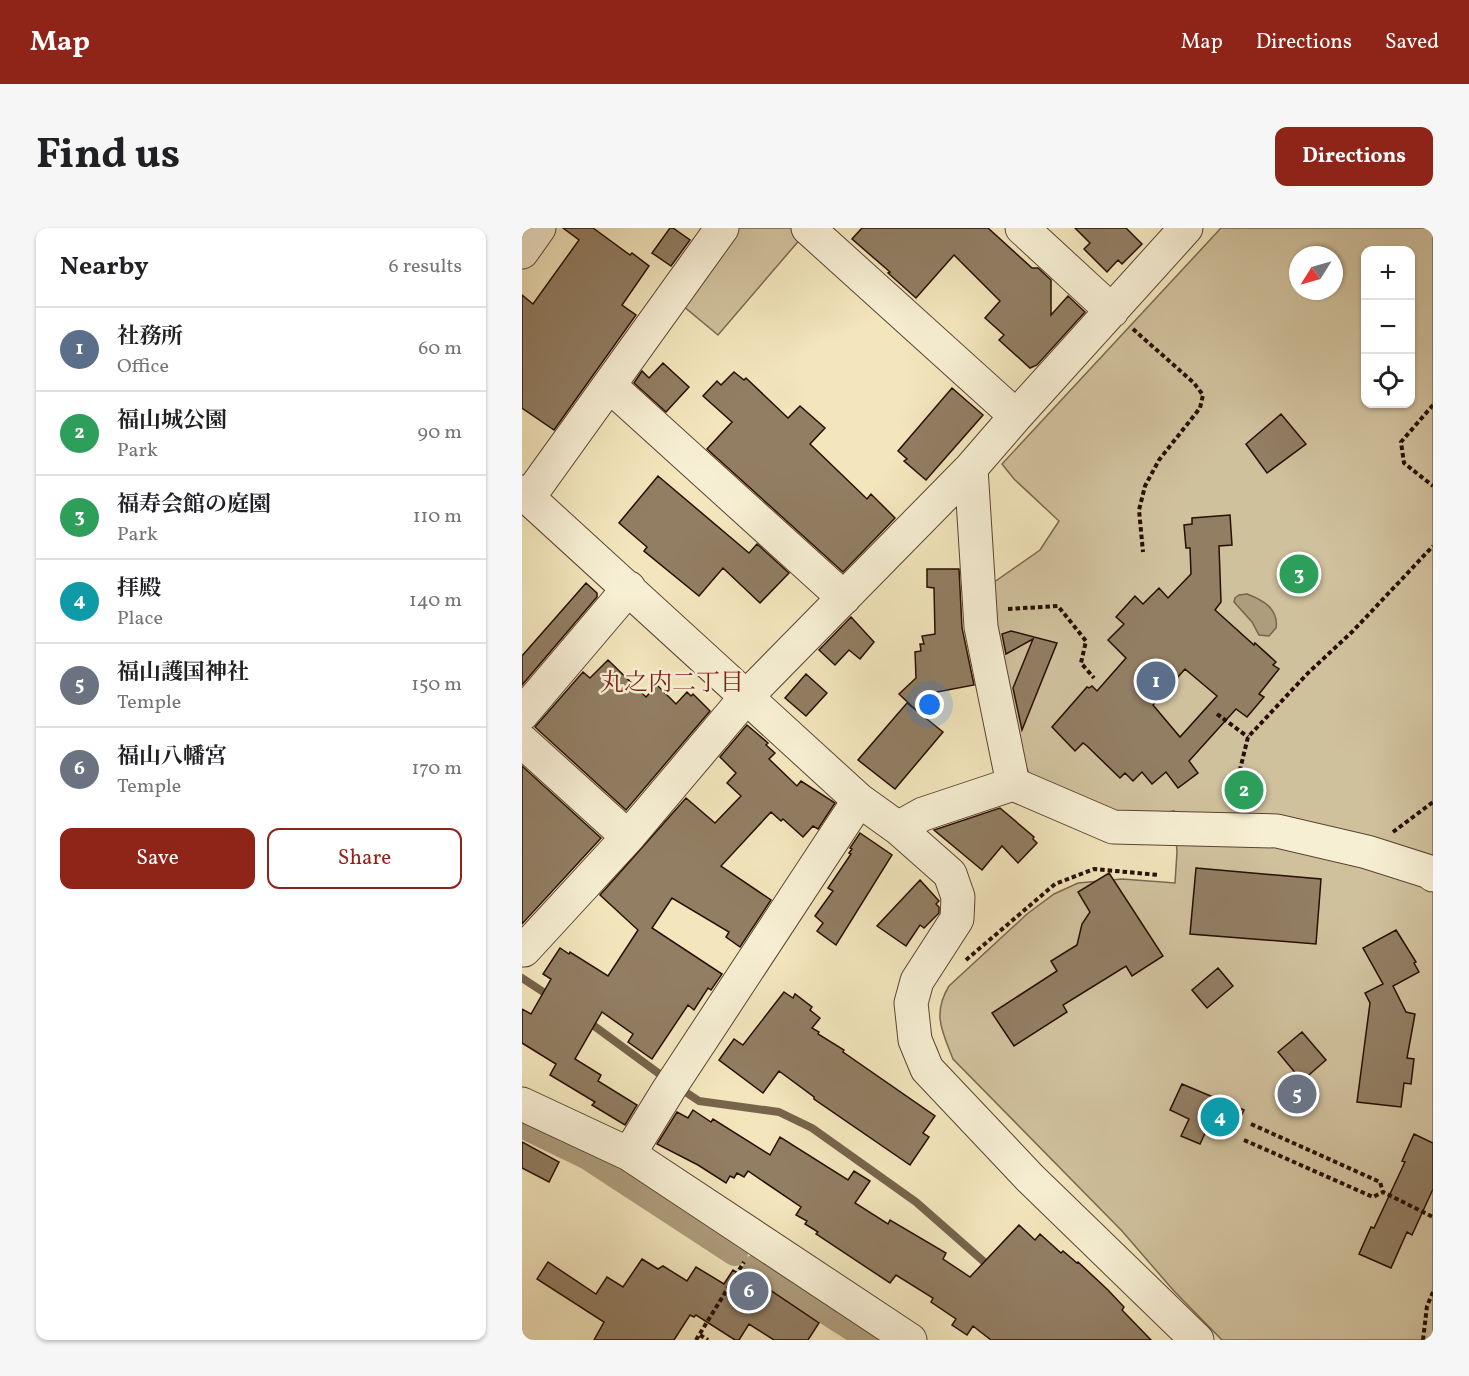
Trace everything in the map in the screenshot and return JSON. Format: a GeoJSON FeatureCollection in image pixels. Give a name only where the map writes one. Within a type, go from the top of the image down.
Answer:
{"type":"FeatureCollection","features":[{"type":"Feature","properties":{"kind":"street"},"geometry":{"type":"LineString","coordinates":[[522,252],[539,228]]}},
{"type":"Feature","properties":{"kind":"street"},"geometry":{"type":"LineString","coordinates":[[722,228],[610,386],[525,495],[859,800],[898,828],[950,874],[958,897],[957,919],[917,981],[911,1003],[915,1040],[927,1069],[1030,1178],[1197,1340]]}},
{"type":"Feature","properties":{"kind":"street"},"geometry":{"type":"LineString","coordinates":[[808,228],[1016,416]]}},
{"type":"Feature","properties":{"kind":"street"},"geometry":{"type":"LineString","coordinates":[[1022,228],[1112,311]]}},
{"type":"Feature","properties":{"kind":"street"},"geometry":{"type":"LineString","coordinates":[[524,950],[628,837],[747,696],[971,468],[1186,228]]}},
{"type":"Feature","properties":{"kind":"street"},"geometry":{"type":"LineString","coordinates":[[610,386],[844,598]]}},
{"type":"Feature","properties":{"kind":"street"},"geometry":{"type":"LineString","coordinates":[[971,468],[981,627],[1013,784]]}},
{"type":"Feature","properties":{"kind":"street"},"geometry":{"type":"LineString","coordinates":[[522,714],[628,588]]}},
{"type":"Feature","properties":{"kind":"street"},"geometry":{"type":"LineString","coordinates":[[522,741],[628,837]]}},
{"type":"Feature","properties":{"kind":"street"},"geometry":{"type":"LineString","coordinates":[[898,828],[923,814],[1013,784],[1113,826],[1277,831],[1367,852],[1430,872],[1433,875]]}},
{"type":"Feature","properties":{"kind":"street"},"geometry":{"type":"LineString","coordinates":[[629,1154],[859,800]]}},
{"type":"Feature","properties":{"kind":"street"},"geometry":{"type":"LineString","coordinates":[[522,1104],[629,1154],[910,1340]]}},
{"type":"Feature","properties":{"kind":"path"},"geometry":{"type":"LineString","coordinates":[[1112,311],[1178,369],[1203,395],[1200,408],[1159,460],[1145,486],[1138,510],[1143,552]]}},
{"type":"Feature","properties":{"kind":"path"},"geometry":{"type":"LineString","coordinates":[[1433,405],[1401,442],[1404,463],[1433,486]]}},
{"type":"Feature","properties":{"kind":"path"},"geometry":{"type":"LineString","coordinates":[[1277,831],[1236,790],[1248,737],[1433,546]]}},
{"type":"Feature","properties":{"kind":"path"},"geometry":{"type":"LineString","coordinates":[[980,610],[1058,606],[1086,640],[1080,663],[1094,678]]}},
{"type":"Feature","properties":{"kind":"path"},"geometry":{"type":"LineString","coordinates":[[1217,714],[1248,737]]}},
{"type":"Feature","properties":{"kind":"path"},"geometry":{"type":"LineString","coordinates":[[1367,852],[1433,802]]}},
{"type":"Feature","properties":{"kind":"path"},"geometry":{"type":"LineString","coordinates":[[965,961],[1054,884],[1094,869],[1159,875]]}},
{"type":"Feature","properties":{"kind":"path"},"geometry":{"type":"LineString","coordinates":[[1251,1124],[1380,1182],[1383,1192],[1433,1217]]}},
{"type":"Feature","properties":{"kind":"path"},"geometry":{"type":"LineString","coordinates":[[1244,1140],[1373,1197],[1383,1192]]}},
{"type":"Feature","properties":{"kind":"path"},"geometry":{"type":"LineString","coordinates":[[696,1340],[759,1239]]}},
{"type":"Feature","properties":{"kind":"path"},"geometry":{"type":"LineString","coordinates":[[1424,1340],[1426,1306],[1433,1292]]}},
{"type":"Feature","properties":{"kind":"path"},"geometry":{"type":"LineString","coordinates":[[700,1335],[708,1340]]}},
{"type":"Feature","properties":{"kind":"shaded area"},"geometry":{"type":"Polygon","coordinates":[[[727,228],[791,228],[802,237],[718,335],[676,300],[727,228]]]}},
{"type":"Feature","properties":{"kind":"shaded area"},"geometry":{"type":"Polygon","coordinates":[[[1221,228],[1433,228],[1433,1340],[1222,1340],[1174,1291],[1122,1231],[953,1059],[940,1022],[941,1005],[949,986],[1027,914],[1054,894],[1078,883],[1122,879],[1175,883],[1177,852],[1174,811],[1142,817],[1115,815],[1030,776],[1020,753],[990,585],[1040,550],[1059,521],[1014,479],[1002,464],[1221,228]]]}},
{"type":"Feature","properties":{"kind":"shaded area"},"geometry":{"type":"Polygon","coordinates":[[[1247,594],[1264,602],[1272,610],[1276,628],[1269,636],[1259,635],[1252,622],[1234,602],[1239,595],[1247,594]]]}},
{"type":"Feature","properties":{"kind":"building"},"geometry":{"type":"Polygon","coordinates":[[[563,228],[593,228],[649,266],[622,305],[636,315],[554,430],[522,408],[522,295],[533,304],[579,240],[563,228]]]}},
{"type":"Feature","properties":{"kind":"building"},"geometry":{"type":"Polygon","coordinates":[[[670,228],[690,240],[671,266],[652,253],[670,228]]]}},
{"type":"Feature","properties":{"kind":"building"},"geometry":{"type":"Polygon","coordinates":[[[862,228],[988,228],[1032,268],[1038,268],[1051,280],[1051,315],[1068,296],[1085,312],[1037,365],[1030,368],[999,340],[1004,335],[985,318],[1000,301],[954,255],[916,298],[852,239],[862,228]]]}},
{"type":"Feature","properties":{"kind":"building"},"geometry":{"type":"Polygon","coordinates":[[[1075,228],[1126,228],[1142,244],[1122,264],[1118,260],[1107,272],[1084,249],[1090,243],[1075,228]]]}},
{"type":"Feature","properties":{"kind":"building"},"geometry":{"type":"Polygon","coordinates":[[[663,363],[689,387],[666,412],[634,383],[642,371],[649,378],[663,363]]]}},
{"type":"Feature","properties":{"kind":"building"},"geometry":{"type":"Polygon","coordinates":[[[734,372],[744,380],[746,378],[788,418],[800,406],[825,428],[810,444],[867,499],[871,494],[895,518],[843,572],[707,449],[732,422],[703,396],[717,381],[721,385],[734,372]]]}},
{"type":"Feature","properties":{"kind":"building"},"geometry":{"type":"Polygon","coordinates":[[[952,388],[983,415],[926,480],[904,461],[907,459],[898,451],[952,388]]]}},
{"type":"Feature","properties":{"kind":"building"},"geometry":{"type":"Polygon","coordinates":[[[1281,414],[1306,444],[1267,473],[1246,444],[1281,414]]]}},
{"type":"Feature","properties":{"kind":"building"},"geometry":{"type":"Polygon","coordinates":[[[658,476],[749,553],[757,544],[789,573],[760,603],[723,568],[699,596],[644,551],[647,547],[619,523],[658,476]]]}},
{"type":"Feature","properties":{"kind":"building"},"geometry":{"type":"Polygon","coordinates":[[[1230,515],[1232,545],[1219,546],[1221,602],[1215,610],[1276,662],[1273,665],[1279,669],[1259,694],[1264,697],[1247,717],[1236,709],[1189,761],[1198,773],[1178,788],[1166,772],[1152,784],[1142,772],[1133,781],[1125,773],[1120,778],[1083,743],[1075,751],[1052,727],[1087,687],[1092,686],[1097,691],[1126,658],[1108,640],[1124,624],[1116,617],[1135,596],[1143,604],[1159,588],[1168,598],[1191,574],[1190,548],[1186,548],[1184,525],[1192,524],[1192,518],[1230,515]],[[1185,669],[1153,705],[1180,737],[1217,696],[1185,669]]]}},
{"type":"Feature","properties":{"kind":"building"},"geometry":{"type":"Polygon","coordinates":[[[927,569],[959,569],[962,628],[974,685],[937,692],[917,711],[899,694],[916,678],[915,652],[921,651],[920,644],[924,644],[922,636],[935,634],[934,588],[927,587],[927,569]]]}},
{"type":"Feature","properties":{"kind":"building"},"geometry":{"type":"Polygon","coordinates":[[[586,583],[597,593],[597,597],[522,685],[522,656],[586,583]]]}},
{"type":"Feature","properties":{"kind":"building"},"geometry":{"type":"Polygon","coordinates":[[[851,617],[874,642],[860,659],[849,650],[835,665],[819,650],[851,617]]]}},
{"type":"Feature","properties":{"kind":"building"},"geometry":{"type":"Polygon","coordinates":[[[1011,631],[1057,643],[1022,730],[1013,688],[1033,639],[1006,654],[1002,634],[1011,631]]]}},
{"type":"Feature","properties":{"kind":"building"},"geometry":{"type":"Polygon","coordinates":[[[608,660],[646,697],[657,685],[676,704],[687,692],[691,696],[693,694],[710,711],[626,810],[535,727],[583,672],[590,678],[608,660]]]}},
{"type":"Feature","properties":{"kind":"building"},"geometry":{"type":"Polygon","coordinates":[[[806,674],[827,693],[806,716],[785,698],[806,674]]]}},
{"type":"Feature","properties":{"kind":"building"},"geometry":{"type":"Polygon","coordinates":[[[907,703],[943,732],[895,789],[858,760],[907,703]]]}},
{"type":"Feature","properties":{"kind":"building"},"geometry":{"type":"Polygon","coordinates":[[[747,725],[768,743],[766,745],[775,753],[769,759],[797,786],[801,781],[835,803],[818,829],[813,826],[803,837],[783,819],[781,821],[771,812],[721,866],[771,900],[740,947],[726,937],[729,932],[672,898],[652,928],[722,974],[711,990],[708,988],[694,1010],[688,1005],[652,1059],[628,1042],[633,1034],[602,1012],[575,1059],[601,1075],[598,1081],[637,1105],[625,1125],[592,1105],[595,1102],[550,1075],[556,1064],[522,1043],[522,1009],[531,1014],[551,979],[543,974],[560,948],[608,976],[638,930],[600,895],[686,798],[715,823],[741,796],[727,783],[736,773],[720,757],[747,725]]]}},
{"type":"Feature","properties":{"kind":"building"},"geometry":{"type":"Polygon","coordinates":[[[522,766],[601,838],[522,924],[522,766]]]}},
{"type":"Feature","properties":{"kind":"building"},"geometry":{"type":"Polygon","coordinates":[[[1000,808],[1034,837],[1037,843],[1018,863],[1002,846],[982,870],[934,830],[1000,808]]]}},
{"type":"Feature","properties":{"kind":"building"},"geometry":{"type":"Polygon","coordinates":[[[860,833],[892,855],[836,945],[817,931],[823,923],[815,916],[833,891],[828,888],[851,854],[849,853],[852,849],[850,848],[860,833]]]}},
{"type":"Feature","properties":{"kind":"building"},"geometry":{"type":"Polygon","coordinates":[[[1196,868],[1321,879],[1316,944],[1190,934],[1196,868]]]}},
{"type":"Feature","properties":{"kind":"building"},"geometry":{"type":"Polygon","coordinates":[[[1109,873],[1163,956],[1132,976],[1126,966],[1063,1005],[1067,1012],[1014,1046],[992,1013],[1057,971],[1051,961],[1077,945],[1082,924],[1090,912],[1078,892],[1109,873]]]}},
{"type":"Feature","properties":{"kind":"building"},"geometry":{"type":"Polygon","coordinates":[[[920,880],[939,901],[936,904],[939,907],[939,913],[924,928],[920,925],[906,946],[877,926],[920,880]]]}},
{"type":"Feature","properties":{"kind":"building"},"geometry":{"type":"Polygon","coordinates":[[[1396,930],[1416,962],[1414,963],[1419,972],[1393,986],[1406,1012],[1415,1014],[1407,1058],[1414,1059],[1411,1084],[1404,1083],[1401,1107],[1357,1102],[1370,1003],[1365,993],[1383,984],[1363,948],[1396,930]]]}},
{"type":"Feature","properties":{"kind":"building"},"geometry":{"type":"Polygon","coordinates":[[[1218,968],[1233,986],[1207,1008],[1192,990],[1218,968]]]}},
{"type":"Feature","properties":{"kind":"building"},"geometry":{"type":"Polygon","coordinates":[[[784,992],[793,998],[795,994],[812,1007],[810,1010],[820,1018],[812,1028],[819,1032],[818,1034],[844,1050],[843,1052],[935,1116],[923,1133],[929,1137],[910,1165],[814,1099],[779,1071],[763,1093],[719,1060],[734,1039],[743,1045],[784,992]]]}},
{"type":"Feature","properties":{"kind":"building"},"geometry":{"type":"Polygon","coordinates":[[[1302,1032],[1326,1060],[1302,1081],[1278,1052],[1302,1032]]]}},
{"type":"Feature","properties":{"kind":"building"},"geometry":{"type":"Polygon","coordinates":[[[1182,1084],[1244,1110],[1234,1133],[1227,1130],[1224,1137],[1207,1129],[1200,1144],[1181,1136],[1189,1119],[1170,1110],[1182,1084]]]}},
{"type":"Feature","properties":{"kind":"building"},"geometry":{"type":"Polygon","coordinates":[[[693,1110],[711,1122],[713,1119],[770,1155],[780,1137],[848,1180],[854,1171],[870,1181],[855,1203],[888,1224],[890,1220],[946,1253],[943,1259],[970,1277],[1019,1225],[1035,1240],[1040,1234],[1061,1253],[1063,1251],[1078,1262],[1108,1290],[1124,1307],[1122,1310],[1151,1340],[991,1340],[973,1326],[967,1335],[952,1325],[956,1319],[931,1302],[933,1298],[896,1275],[890,1283],[816,1234],[818,1232],[805,1224],[807,1221],[796,1215],[801,1207],[748,1171],[744,1177],[737,1173],[734,1178],[730,1176],[726,1183],[698,1165],[657,1144],[677,1112],[688,1118],[693,1110]]]}},
{"type":"Feature","properties":{"kind":"building"},"geometry":{"type":"Polygon","coordinates":[[[1414,1134],[1433,1143],[1433,1189],[1412,1235],[1407,1232],[1391,1268],[1359,1254],[1405,1162],[1402,1161],[1414,1134]]]}},
{"type":"Feature","properties":{"kind":"building"},"geometry":{"type":"Polygon","coordinates":[[[522,1142],[559,1162],[549,1182],[522,1168],[522,1142]]]}},
{"type":"Feature","properties":{"kind":"building"},"geometry":{"type":"Polygon","coordinates":[[[642,1259],[658,1269],[663,1266],[687,1281],[696,1267],[724,1284],[733,1270],[759,1286],[761,1284],[819,1323],[808,1340],[774,1340],[749,1324],[739,1340],[735,1340],[696,1315],[694,1317],[690,1315],[674,1340],[594,1340],[604,1322],[537,1279],[548,1262],[596,1294],[607,1277],[623,1287],[642,1259]]]}},
{"type":"Feature","properties":{"kind":"waterway"},"geometry":{"type":"LineString","coordinates":[[522,978],[551,997]]}},
{"type":"Feature","properties":{"kind":"waterway"},"geometry":{"type":"LineString","coordinates":[[586,1020],[665,1078]]}},
{"type":"Feature","properties":{"kind":"waterway"},"geometry":{"type":"LineString","coordinates":[[678,1087],[699,1101],[779,1112],[812,1128],[916,1202],[990,1267]]}},
{"type":"Feature","properties":{"kind":"waterway"},"geometry":{"type":"LineString","coordinates":[[522,1125],[588,1157],[735,1253]]}},
{"type":"Feature","properties":{"kind":"waterway"},"geometry":{"type":"LineString","coordinates":[[756,1267],[871,1340]]}},
{"type":"Feature","properties":{"kind":"place","name":"福寿会館の庭園"},"geometry":{"type":"Point","coordinates":[1299,574]}},
{"type":"Feature","properties":{"kind":"place","name":"社務所"},"geometry":{"type":"Point","coordinates":[1156,681]}},
{"type":"Feature","properties":{"kind":"place","name":"福山城公園"},"geometry":{"type":"Point","coordinates":[1244,790]}},
{"type":"Feature","properties":{"kind":"place","name":"福山護国神社"},"geometry":{"type":"Point","coordinates":[1297,1094]}},
{"type":"Feature","properties":{"kind":"place","name":"拝殿"},"geometry":{"type":"Point","coordinates":[1220,1117]}},
{"type":"Feature","properties":{"kind":"place","name":"福山八幡宮"},"geometry":{"type":"Point","coordinates":[749,1291]}},
{"type":"Feature","properties":{"kind":"district","name":"丸之内二丁目"},"geometry":{"type":"Point","coordinates":[672,684]}}]}
